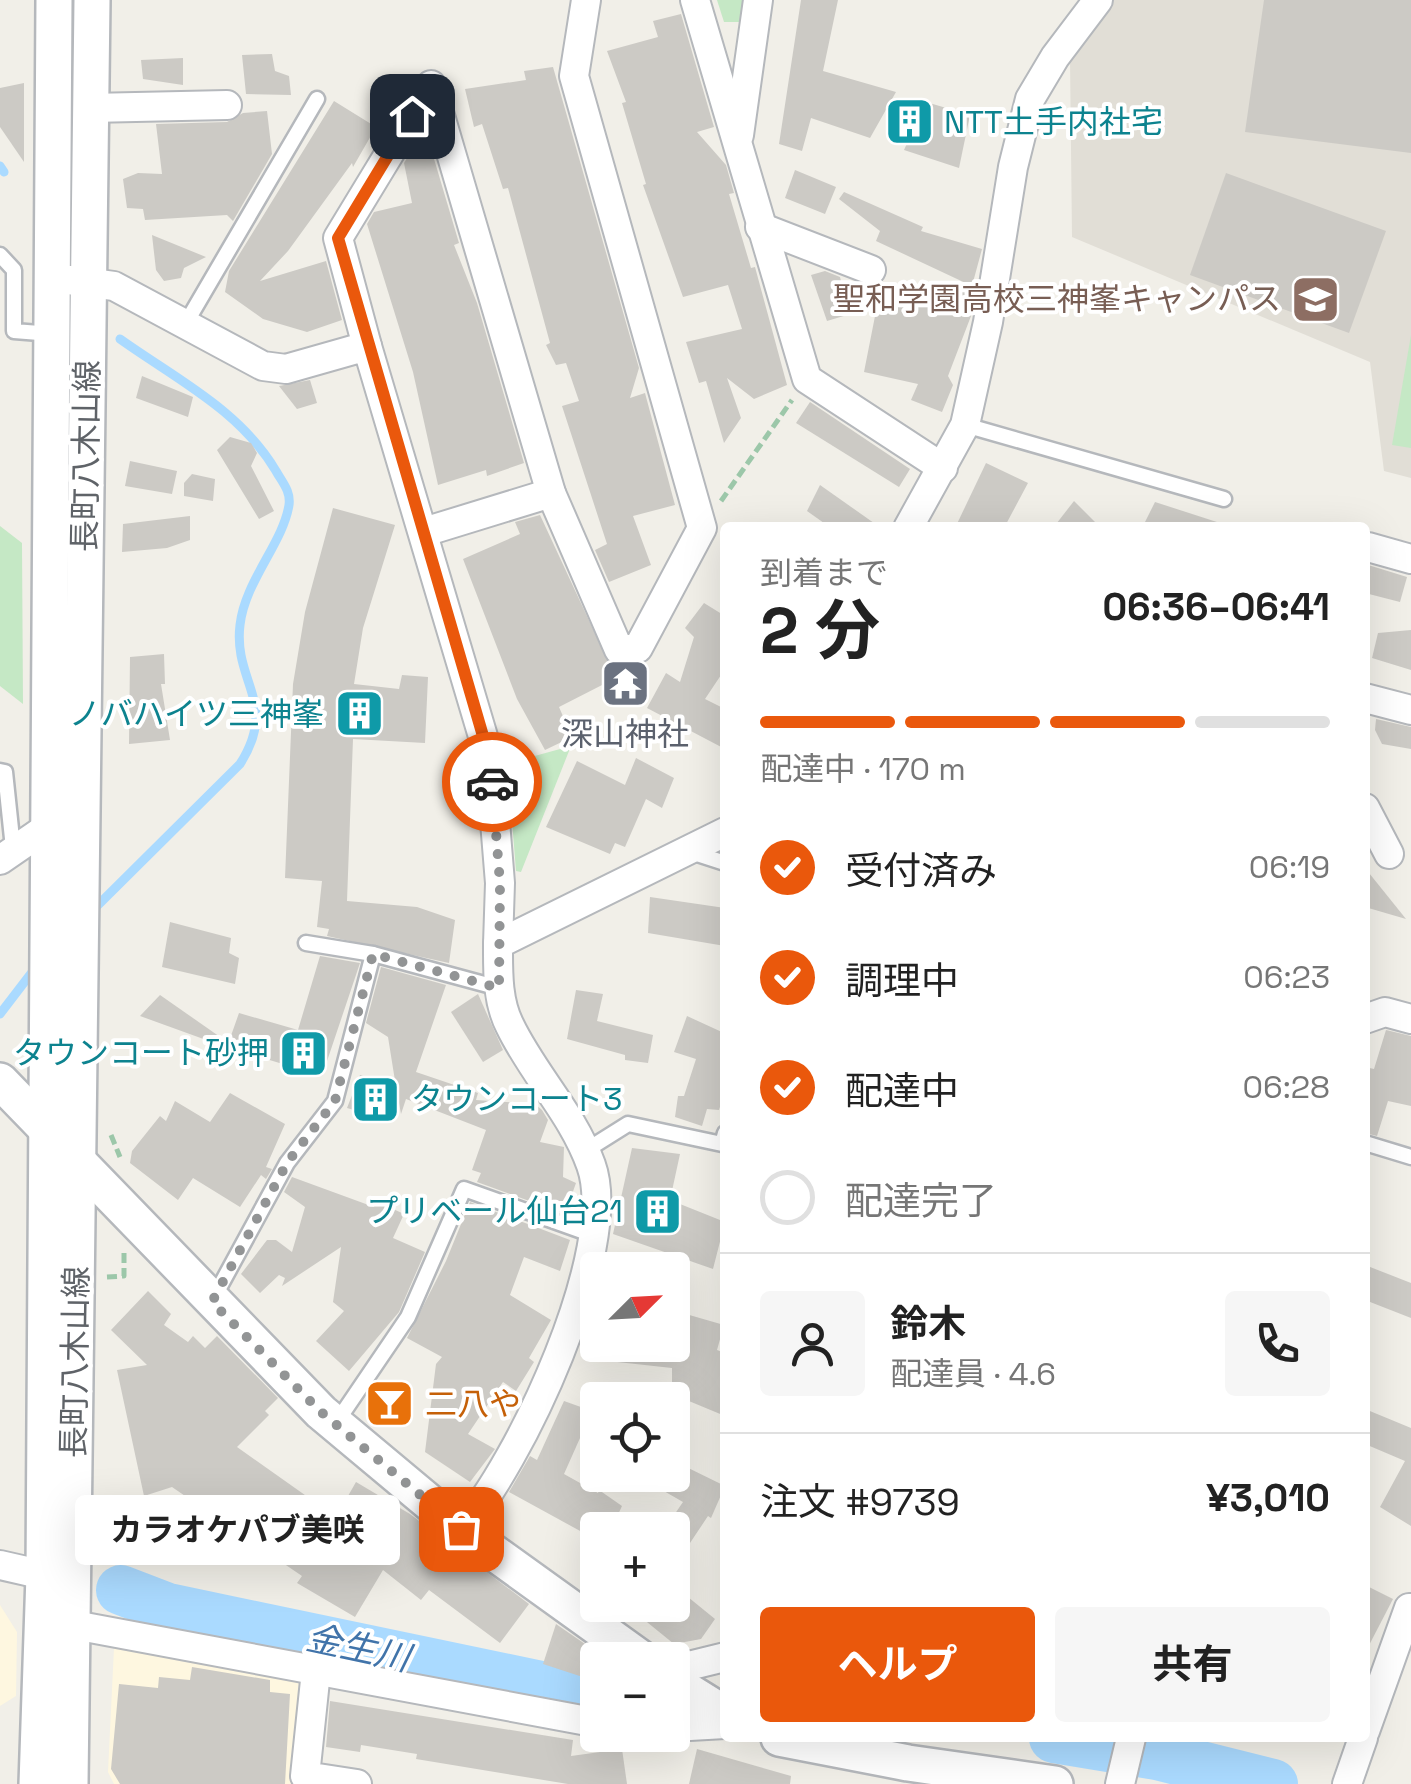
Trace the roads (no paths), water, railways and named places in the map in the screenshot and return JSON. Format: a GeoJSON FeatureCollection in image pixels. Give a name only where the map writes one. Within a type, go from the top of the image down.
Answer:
{"type":"FeatureCollection","features":[{"type":"Feature","properties":{"kind":"street"},"geometry":{"type":"LineString","coordinates":[[38,1784],[44,1575],[54,0]]}},
{"type":"Feature","properties":{"kind":"street","name":"長町八木山線"},"geometry":{"type":"LineString","coordinates":[[70,1784],[92,0]]}},
{"type":"Feature","properties":{"kind":"street"},"geometry":{"type":"LineString","coordinates":[[461,1529],[479,1509],[516,1451],[580,1294],[599,1214],[592,1166],[508,1024],[499,988],[500,883],[490,760],[338,238],[431,85],[551,492],[619,650],[638,648],[702,528],[574,76],[586,0]]}},
{"type":"Feature","properties":{"kind":"street"},"geometry":{"type":"LineString","coordinates":[[695,0],[807,379],[943,468]]}},
{"type":"Feature","properties":{"kind":"street"},"geometry":{"type":"LineString","coordinates":[[737,147],[758,0]]}},
{"type":"Feature","properties":{"kind":"street"},"geometry":{"type":"LineString","coordinates":[[912,522],[965,426],[988,322],[1012,167],[1030,99],[1055,56],[1098,0]]}},
{"type":"Feature","properties":{"kind":"street"},"geometry":{"type":"LineString","coordinates":[[90,108],[227,105]]}},
{"type":"Feature","properties":{"kind":"street"},"geometry":{"type":"LineString","coordinates":[[760,227],[871,270]]}},
{"type":"Feature","properties":{"kind":"street"},"geometry":{"type":"LineString","coordinates":[[52,279],[114,286],[263,366],[286,370],[367,346]]}},
{"type":"Feature","properties":{"kind":"street"},"geometry":{"type":"LineString","coordinates":[[424,532],[551,492]]}},
{"type":"Feature","properties":{"kind":"street"},"geometry":{"type":"LineString","coordinates":[[1370,548],[1411,559]]}},
{"type":"Feature","properties":{"kind":"street"},"geometry":{"type":"LineString","coordinates":[[1370,699],[1411,710]]}},
{"type":"Feature","properties":{"kind":"street"},"geometry":{"type":"LineString","coordinates":[[1370,818],[1388,854]]}},
{"type":"Feature","properties":{"kind":"street"},"geometry":{"type":"LineString","coordinates":[[6,854],[48,826]]}},
{"type":"Feature","properties":{"kind":"street"},"geometry":{"type":"LineString","coordinates":[[498,944],[720,834]]}},
{"type":"Feature","properties":{"kind":"street"},"geometry":{"type":"LineString","coordinates":[[1370,1017],[1385,1012],[1411,1019]]}},
{"type":"Feature","properties":{"kind":"street"},"geometry":{"type":"LineString","coordinates":[[0,1081],[335,1424],[461,1529],[618,1642]]}},
{"type":"Feature","properties":{"kind":"street"},"geometry":{"type":"LineString","coordinates":[[0,1565],[44,1575]]}},
{"type":"Feature","properties":{"kind":"street"},"geometry":{"type":"LineString","coordinates":[[1370,1717],[1409,1608]]}},
{"type":"Feature","properties":{"kind":"street"},"geometry":{"type":"LineString","coordinates":[[74,1625],[580,1720]]}},
{"type":"Feature","properties":{"kind":"street"},"geometry":{"type":"LineString","coordinates":[[690,1672],[720,1659]]}},
{"type":"Feature","properties":{"kind":"street"},"geometry":{"type":"LineString","coordinates":[[316,1672],[305,1776],[357,1784]]}},
{"type":"Feature","properties":{"kind":"street"},"geometry":{"type":"LineString","coordinates":[[690,1691],[720,1714]]}},
{"type":"Feature","properties":{"kind":"street"},"geometry":{"type":"LineString","coordinates":[[690,1723],[720,1717]]}},
{"type":"Feature","properties":{"kind":"street"},"geometry":{"type":"LineString","coordinates":[[793,1742],[908,1774],[1055,1784]]}},
{"type":"Feature","properties":{"kind":"street"},"geometry":{"type":"LineString","coordinates":[[1122,1775],[1130,1742]]}},
{"type":"Feature","properties":{"kind":"street"},"geometry":{"type":"LineString","coordinates":[[1348,1780],[1361,1742]]}},
{"type":"Feature","properties":{"kind":"lane"},"geometry":{"type":"LineString","coordinates":[[186,323],[317,99]]}},
{"type":"Feature","properties":{"kind":"lane"},"geometry":{"type":"LineString","coordinates":[[0,255],[14,270],[14,331],[88,333]]}},
{"type":"Feature","properties":{"kind":"lane"},"geometry":{"type":"LineString","coordinates":[[965,426],[1224,498]]}},
{"type":"Feature","properties":{"kind":"lane"},"geometry":{"type":"LineString","coordinates":[[0,772],[5,772],[6,854]]}},
{"type":"Feature","properties":{"kind":"lane"},"geometry":{"type":"LineString","coordinates":[[687,851],[720,861]]}},
{"type":"Feature","properties":{"kind":"lane"},"geometry":{"type":"LineString","coordinates":[[306,943],[373,954],[499,988]]}},
{"type":"Feature","properties":{"kind":"lane"},"geometry":{"type":"LineString","coordinates":[[212,1302],[287,1163],[335,1101],[373,954]]}},
{"type":"Feature","properties":{"kind":"lane"},"geometry":{"type":"LineString","coordinates":[[584,1152],[628,1124],[720,1144]]}},
{"type":"Feature","properties":{"kind":"lane"},"geometry":{"type":"LineString","coordinates":[[1370,1145],[1411,1158]]}},
{"type":"Feature","properties":{"kind":"lane"},"geometry":{"type":"LineString","coordinates":[[335,1424],[408,1317],[464,1190],[593,1235]]}},
{"type":"Feature","properties":{"kind":"waterway"},"geometry":{"type":"LineString","coordinates":[[0,166],[4,172]]}},
{"type":"Feature","properties":{"kind":"waterway"},"geometry":{"type":"LineString","coordinates":[[93,910],[240,764],[251,743],[255,708],[243,662],[240,625],[249,593],[280,534],[289,500],[276,471],[244,430],[206,397],[120,339]]}},
{"type":"Feature","properties":{"kind":"waterway"},"geometry":{"type":"LineString","coordinates":[[0,1014],[36,967]]}},
{"type":"Feature","properties":{"kind":"waterway","name":"金生川"},"geometry":{"type":"LineString","coordinates":[[121,1590],[168,1608],[580,1694]]}},
{"type":"Feature","properties":{"kind":"waterway","name":"金生川"},"geometry":{"type":"LineString","coordinates":[[1078,1742],[1157,1755],[1273,1784]]}},
{"type":"Feature","properties":{"kind":"place","name":"NTT土手内社宅"},"geometry":{"type":"Point","coordinates":[909,122]}},
{"type":"Feature","properties":{"kind":"place","name":"聖和学園高校三神峯キャンパス"},"geometry":{"type":"Point","coordinates":[1316,299]}},
{"type":"Feature","properties":{"kind":"place","name":"深山神社"},"geometry":{"type":"Point","coordinates":[625,684]}},
{"type":"Feature","properties":{"kind":"place","name":"ノバハイツ三神峯"},"geometry":{"type":"Point","coordinates":[359,714]}},
{"type":"Feature","properties":{"kind":"place","name":"タウンコート砂押"},"geometry":{"type":"Point","coordinates":[304,1053]}},
{"type":"Feature","properties":{"kind":"place","name":"タウンコート3"},"geometry":{"type":"Point","coordinates":[376,1099]}},
{"type":"Feature","properties":{"kind":"place","name":"プリベール仙台21"},"geometry":{"type":"Point","coordinates":[658,1211]}},
{"type":"Feature","properties":{"kind":"place","name":"二八や"},"geometry":{"type":"Point","coordinates":[390,1404]}},
{"type":"Feature","properties":{"kind":"place","name":"カラオケパブ美咲"},"geometry":{"type":"Point","coordinates":[461,1529]}}]}
